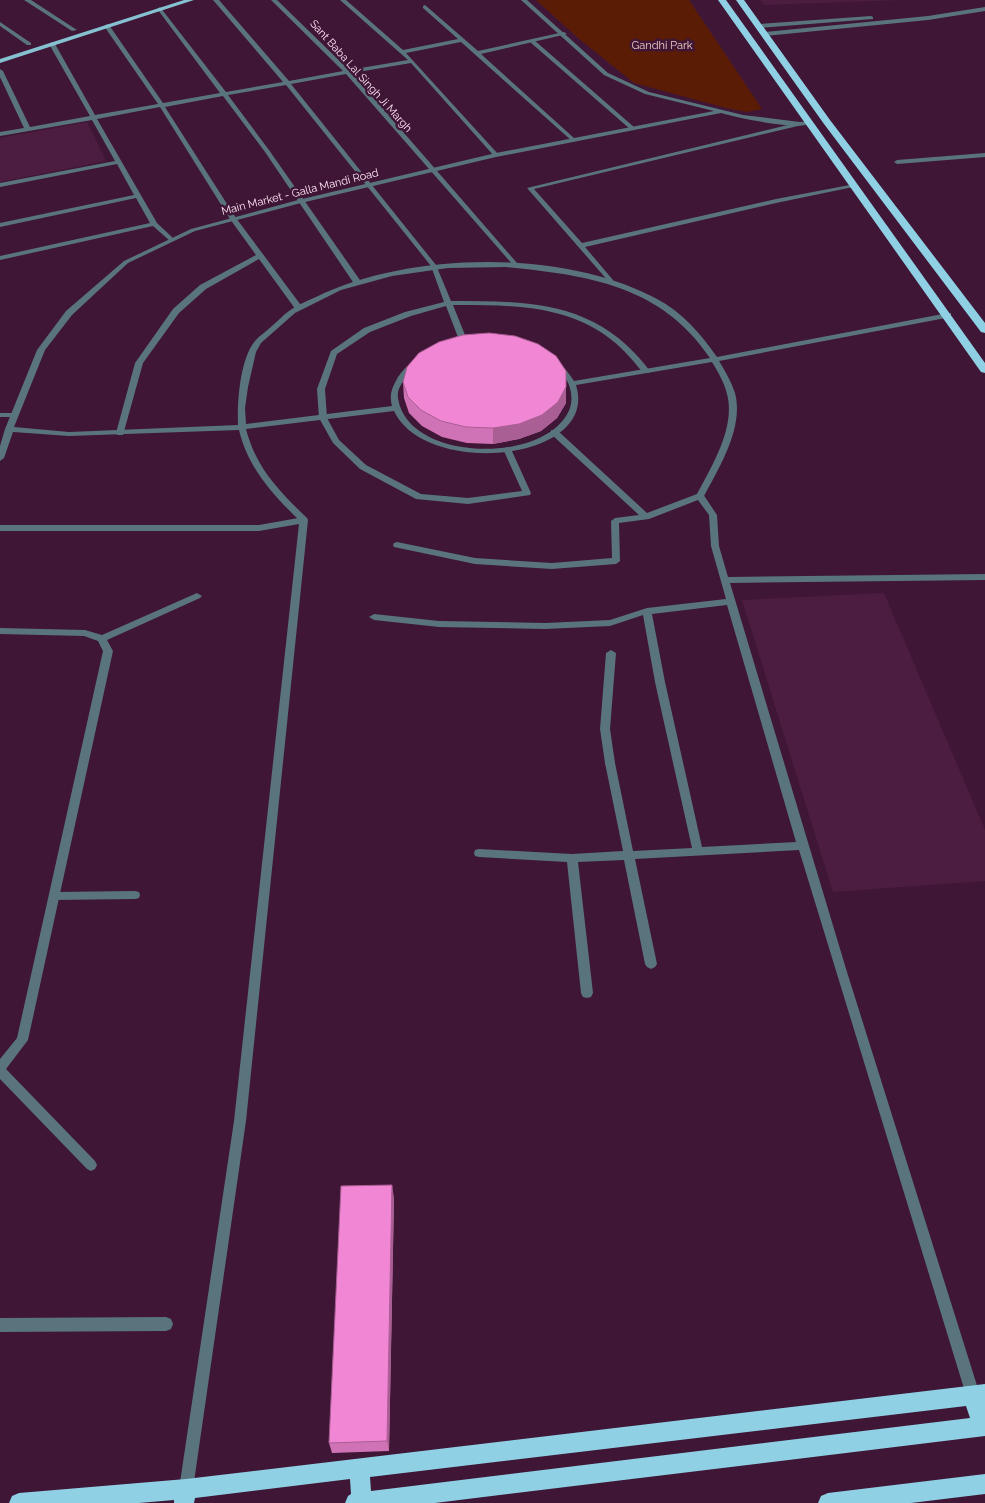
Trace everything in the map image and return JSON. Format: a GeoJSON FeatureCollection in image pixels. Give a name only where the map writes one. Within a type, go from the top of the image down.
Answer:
{"type":"FeatureCollection","features":[{"type":"Feature","properties":{"kind":"highway"},"geometry":{"type":"LineString","coordinates":[[722,0],[948,315],[985,370]]}},
{"type":"Feature","properties":{"kind":"highway"},"geometry":{"type":"LineString","coordinates":[[740,0],[828,122],[985,330]]}},
{"type":"Feature","properties":{"kind":"highway"},"geometry":{"type":"LineString","coordinates":[[810,123],[828,122]]}},
{"type":"Feature","properties":{"kind":"highway"},"geometry":{"type":"LineString","coordinates":[[948,315],[972,312]]}},
{"type":"Feature","properties":{"kind":"highway"},"geometry":{"type":"LineString","coordinates":[[19,1503],[185,1496],[359,1470],[979,1395],[984,1426],[359,1502],[359,1470]]}},
{"type":"Feature","properties":{"kind":"highway"},"geometry":{"type":"LineString","coordinates":[[828,1503],[985,1484]]}},
{"type":"Feature","properties":{"kind":"main road"},"geometry":{"type":"LineString","coordinates":[[158,7],[171,0]]}},
{"type":"Feature","properties":{"kind":"main road"},"geometry":{"type":"LineString","coordinates":[[0,54],[29,44],[50,41],[158,7],[191,0]]}},
{"type":"Feature","properties":{"kind":"main road"},"geometry":{"type":"LineString","coordinates":[[0,61],[74,30],[105,24]]}},
{"type":"Feature","properties":{"kind":"street"},"geometry":{"type":"LineString","coordinates":[[27,0],[74,30]]}},
{"type":"Feature","properties":{"kind":"street"},"geometry":{"type":"LineString","coordinates":[[216,0],[288,84],[434,266],[465,345]]}},
{"type":"Feature","properties":{"kind":"street","name":"Sant Baba Lal Singh Ji Margh"},"geometry":{"type":"LineString","coordinates":[[274,0],[348,73],[515,264]]}},
{"type":"Feature","properties":{"kind":"street"},"geometry":{"type":"LineString","coordinates":[[343,0],[412,61],[496,155]]}},
{"type":"Feature","properties":{"kind":"street"},"geometry":{"type":"LineString","coordinates":[[524,0],[564,34],[606,74],[647,93],[720,112],[800,124]]}},
{"type":"Feature","properties":{"kind":"street"},"geometry":{"type":"LineString","coordinates":[[158,7],[267,151],[358,283]]}},
{"type":"Feature","properties":{"kind":"street"},"geometry":{"type":"LineString","coordinates":[[425,7],[572,139]]}},
{"type":"Feature","properties":{"kind":"street"},"geometry":{"type":"LineString","coordinates":[[762,30],[928,18],[985,9]]}},
{"type":"Feature","properties":{"kind":"street"},"geometry":{"type":"LineString","coordinates":[[762,30],[871,18]]}},
{"type":"Feature","properties":{"kind":"street"},"geometry":{"type":"LineString","coordinates":[[0,24],[29,44]]}},
{"type":"Feature","properties":{"kind":"street"},"geometry":{"type":"LineString","coordinates":[[105,24],[162,106],[233,219],[299,308]]}},
{"type":"Feature","properties":{"kind":"street"},"geometry":{"type":"LineString","coordinates":[[476,53],[564,34]]}},
{"type":"Feature","properties":{"kind":"street"},"geometry":{"type":"LineString","coordinates":[[402,52],[463,40]]}},
{"type":"Feature","properties":{"kind":"street"},"geometry":{"type":"LineString","coordinates":[[50,41],[154,224],[172,240]]}},
{"type":"Feature","properties":{"kind":"street"},"geometry":{"type":"LineString","coordinates":[[532,41],[632,128]]}},
{"type":"Feature","properties":{"kind":"street"},"geometry":{"type":"LineString","coordinates":[[0,134],[412,61]]}},
{"type":"Feature","properties":{"kind":"street"},"geometry":{"type":"LineString","coordinates":[[0,70],[28,129]]}},
{"type":"Feature","properties":{"kind":"street"},"geometry":{"type":"LineString","coordinates":[[682,119],[683,103]]}},
{"type":"Feature","properties":{"kind":"street","name":"Main Market - Galla Mandi Road"},"geometry":{"type":"LineString","coordinates":[[0,458],[14,415],[41,350],[69,313],[126,262],[193,230],[300,201],[496,155],[720,112]]}},
{"type":"Feature","properties":{"kind":"street"},"geometry":{"type":"LineString","coordinates":[[611,281],[530,188],[810,123]]}},
{"type":"Feature","properties":{"kind":"street"},"geometry":{"type":"LineString","coordinates":[[898,162],[985,155]]}},
{"type":"Feature","properties":{"kind":"street"},"geometry":{"type":"LineString","coordinates":[[0,185],[118,162]]}},
{"type":"Feature","properties":{"kind":"street"},"geometry":{"type":"LineString","coordinates":[[580,246],[855,186]]}},
{"type":"Feature","properties":{"kind":"street"},"geometry":{"type":"LineString","coordinates":[[0,224],[137,196]]}},
{"type":"Feature","properties":{"kind":"street"},"geometry":{"type":"LineString","coordinates":[[0,258],[154,224]]}},
{"type":"Feature","properties":{"kind":"street"},"geometry":{"type":"LineString","coordinates":[[120,433],[139,363],[176,311],[203,287],[260,256]]}},
{"type":"Feature","properties":{"kind":"street"},"geometry":{"type":"LineString","coordinates":[[304,520],[276,493],[249,455],[242,427],[242,398],[249,361],[257,344],[285,316],[318,297],[358,283],[434,266],[515,264],[568,270],[611,281],[654,300],[689,325],[715,359],[732,398],[730,425],[720,456],[700,496],[646,517],[615,521],[616,561],[552,566],[475,561],[397,545]]}},
{"type":"Feature","properties":{"kind":"street"},"geometry":{"type":"LineString","coordinates":[[507,449],[527,493],[468,501],[419,497],[363,467],[336,441],[323,418],[321,389],[334,353],[367,330],[408,314],[448,303],[490,303],[536,306],[579,317],[608,333],[631,353],[646,371]]}},
{"type":"Feature","properties":{"kind":"street"},"geometry":{"type":"LineString","coordinates":[[574,383],[715,359],[948,315]]}},
{"type":"Feature","properties":{"kind":"street"},"geometry":{"type":"LineString","coordinates":[[492,344],[519,348],[535,353],[562,368],[574,383],[577,401],[569,420],[554,432],[523,446],[491,451],[458,449],[429,440],[407,426],[395,408],[394,392],[402,375],[417,362],[439,351],[465,345],[492,344]]}},
{"type":"Feature","properties":{"kind":"street"},"geometry":{"type":"LineString","coordinates":[[9,429],[70,434],[242,427],[395,408]]}},
{"type":"Feature","properties":{"kind":"street"},"geometry":{"type":"LineString","coordinates":[[0,415],[14,415]]}},
{"type":"Feature","properties":{"kind":"street"},"geometry":{"type":"LineString","coordinates":[[554,432],[646,517]]}},
{"type":"Feature","properties":{"kind":"street"},"geometry":{"type":"LineString","coordinates":[[700,496],[713,515],[715,546],[802,846],[979,1395]]}},
{"type":"Feature","properties":{"kind":"street"},"geometry":{"type":"LineString","coordinates":[[0,528],[259,528],[304,520]]}},
{"type":"Feature","properties":{"kind":"street"},"geometry":{"type":"LineString","coordinates":[[185,1496],[240,1121],[304,520]]}},
{"type":"Feature","properties":{"kind":"street"},"geometry":{"type":"LineString","coordinates":[[725,580],[985,577]]}},
{"type":"Feature","properties":{"kind":"street"},"geometry":{"type":"LineString","coordinates":[[0,631],[85,633],[102,639],[197,596]]}},
{"type":"Feature","properties":{"kind":"street"},"geometry":{"type":"LineString","coordinates":[[374,617],[439,624],[545,626],[610,623],[646,611],[731,601]]}},
{"type":"Feature","properties":{"kind":"street"},"geometry":{"type":"LineString","coordinates":[[646,611],[698,850]]}},
{"type":"Feature","properties":{"kind":"street"},"geometry":{"type":"LineString","coordinates":[[0,1068],[22,1040],[108,651],[102,639]]}},
{"type":"Feature","properties":{"kind":"street"},"geometry":{"type":"LineString","coordinates":[[612,653],[606,729],[610,763],[651,964]]}},
{"type":"Feature","properties":{"kind":"street"},"geometry":{"type":"LineString","coordinates":[[479,853],[572,858],[802,846]]}},
{"type":"Feature","properties":{"kind":"street"},"geometry":{"type":"LineString","coordinates":[[572,858],[587,993]]}},
{"type":"Feature","properties":{"kind":"street"},"geometry":{"type":"LineString","coordinates":[[54,896],[136,895]]}},
{"type":"Feature","properties":{"kind":"street"},"geometry":{"type":"LineString","coordinates":[[0,1071],[91,1165]]}},
{"type":"Feature","properties":{"kind":"street"},"geometry":{"type":"LineString","coordinates":[[0,1325],[166,1324]]}},
{"type":"Feature","properties":{"kind":"shaded area"},"geometry":{"type":"Polygon","coordinates":[[[760,0],[903,0],[764,5],[760,0]]]}},
{"type":"Feature","properties":{"kind":"shaded area"},"geometry":{"type":"Polygon","coordinates":[[[87,122],[106,161],[0,182],[0,138],[87,122]]]}},
{"type":"Feature","properties":{"kind":"shaded area"},"geometry":{"type":"Polygon","coordinates":[[[884,593],[985,830],[985,881],[833,892],[742,600],[884,593]]]}},
{"type":"Feature","properties":{"kind":"green space","name":"Gandhi Park"},"geometry":{"type":"Polygon","coordinates":[[[536,0],[689,0],[762,109],[747,112],[726,108],[634,83],[578,38],[536,0]]]}},
{"type":"Feature","properties":{"kind":"building"},"geometry":{"type":"Polygon","coordinates":[[[489,333],[515,336],[538,344],[556,356],[566,371],[566,387],[558,402],[542,415],[519,424],[493,428],[466,427],[441,421],[421,410],[408,397],[403,382],[407,367],[419,353],[439,342],[463,335],[489,333]]]}},
{"type":"Feature","properties":{"kind":"building"},"geometry":{"type":"Polygon","coordinates":[[[392,1185],[387,1441],[329,1443],[341,1186],[392,1185]]]}}]}
